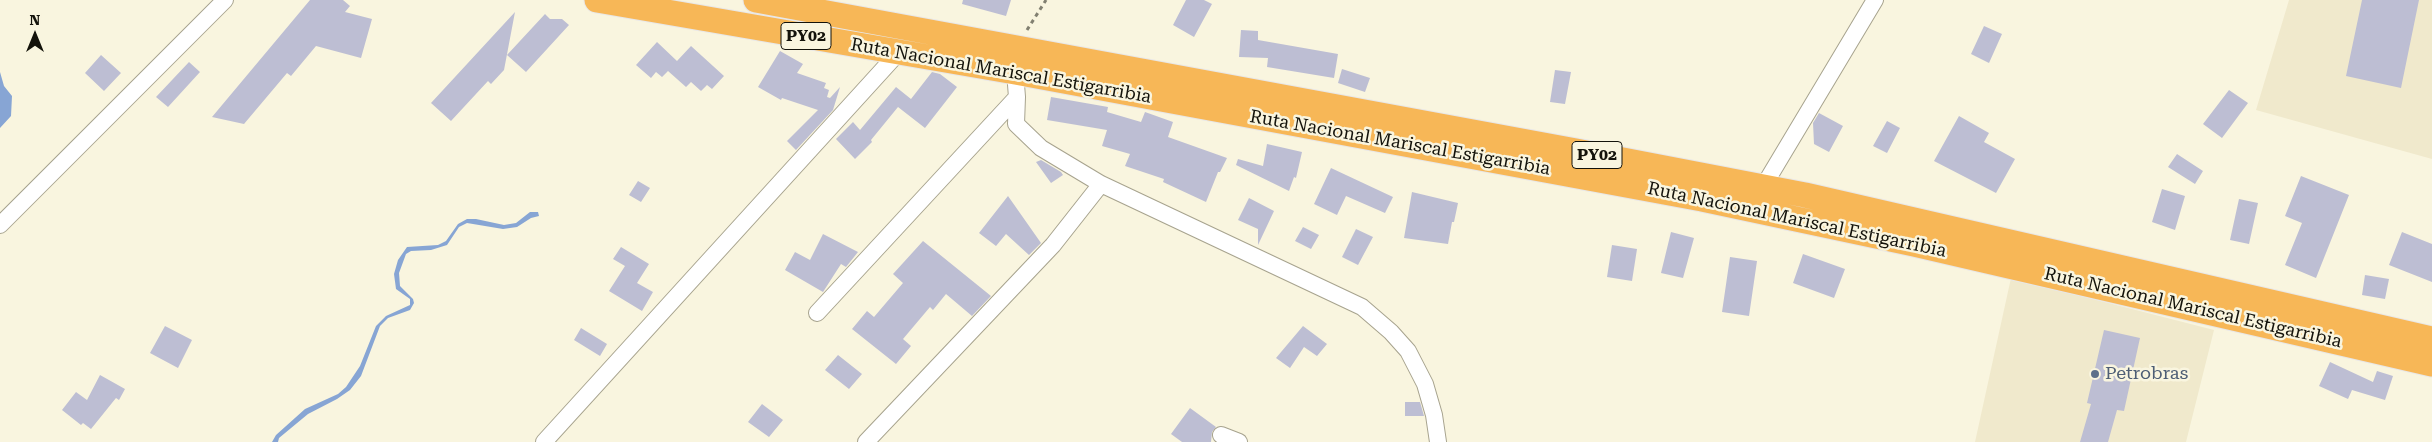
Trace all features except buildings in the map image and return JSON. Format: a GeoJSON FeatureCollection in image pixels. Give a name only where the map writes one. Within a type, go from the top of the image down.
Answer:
{"type":"FeatureCollection","features":[{"type":"Feature","properties":{"kind":"highway","name":"Ruta Nacional Mariscal Estigarribia"},"geometry":{"type":"LineString","coordinates":[[597,0],[692,7],[898,53],[1015,72],[1563,172],[1800,219],[2432,364]]}},
{"type":"Feature","properties":{"kind":"highway","name":"Ruta Nacional Mariscal Estigarribia"},"geometry":{"type":"LineString","coordinates":[[756,0],[1763,187],[2432,339]]}},
{"type":"Feature","properties":{"kind":"street"},"geometry":{"type":"LineString","coordinates":[[0,225],[224,0]]}},
{"type":"Feature","properties":{"kind":"street"},"geometry":{"type":"LineString","coordinates":[[1763,187],[1875,0]]}},
{"type":"Feature","properties":{"kind":"street"},"geometry":{"type":"LineString","coordinates":[[544,442],[898,53]]}},
{"type":"Feature","properties":{"kind":"street"},"geometry":{"type":"LineString","coordinates":[[1015,72],[1017,97],[1016,124],[1041,148],[1101,184],[1362,307],[1391,332],[1408,350],[1425,384],[1434,414],[1438,442]]}},
{"type":"Feature","properties":{"kind":"street"},"geometry":{"type":"LineString","coordinates":[[817,313],[1017,97]]}},
{"type":"Feature","properties":{"kind":"street"},"geometry":{"type":"LineString","coordinates":[[866,442],[1053,246],[1101,184]]}},
{"type":"Feature","properties":{"kind":"street"},"geometry":{"type":"LineString","coordinates":[[1221,435],[1239,442]]}},
{"type":"Feature","properties":{"kind":"path"},"geometry":{"type":"LineString","coordinates":[[1016,48],[1046,0]]}},
{"type":"Feature","properties":{"kind":"shaded area"},"geometry":{"type":"Polygon","coordinates":[[[2289,0],[2432,0],[2432,159],[2256,110],[2289,0]]]}},
{"type":"Feature","properties":{"kind":"shaded area"},"geometry":{"type":"Polygon","coordinates":[[[2011,278],[2214,330],[2186,442],[1975,442],[2011,278]]]}},
{"type":"Feature","properties":{"kind":"water"},"geometry":{"type":"Polygon","coordinates":[[[0,72],[4,86],[12,96],[11,116],[0,128],[0,72]]]}},
{"type":"Feature","properties":{"kind":"water"},"geometry":{"type":"Polygon","coordinates":[[[530,212],[538,212],[539,216],[531,218],[517,227],[503,229],[467,223],[459,227],[447,245],[431,250],[411,251],[406,254],[399,273],[400,286],[413,299],[414,303],[410,310],[388,318],[380,326],[361,376],[350,390],[308,414],[279,438],[278,442],[272,442],[276,435],[305,409],[338,394],[346,387],[360,366],[376,326],[386,316],[410,305],[410,299],[396,289],[394,274],[398,260],[407,247],[438,245],[446,241],[458,224],[467,219],[504,225],[516,223],[530,212]]]}},
{"type":"Feature","properties":{"kind":"place","name":"Petrobras"},"geometry":{"type":"Point","coordinates":[2095,374]}}]}
